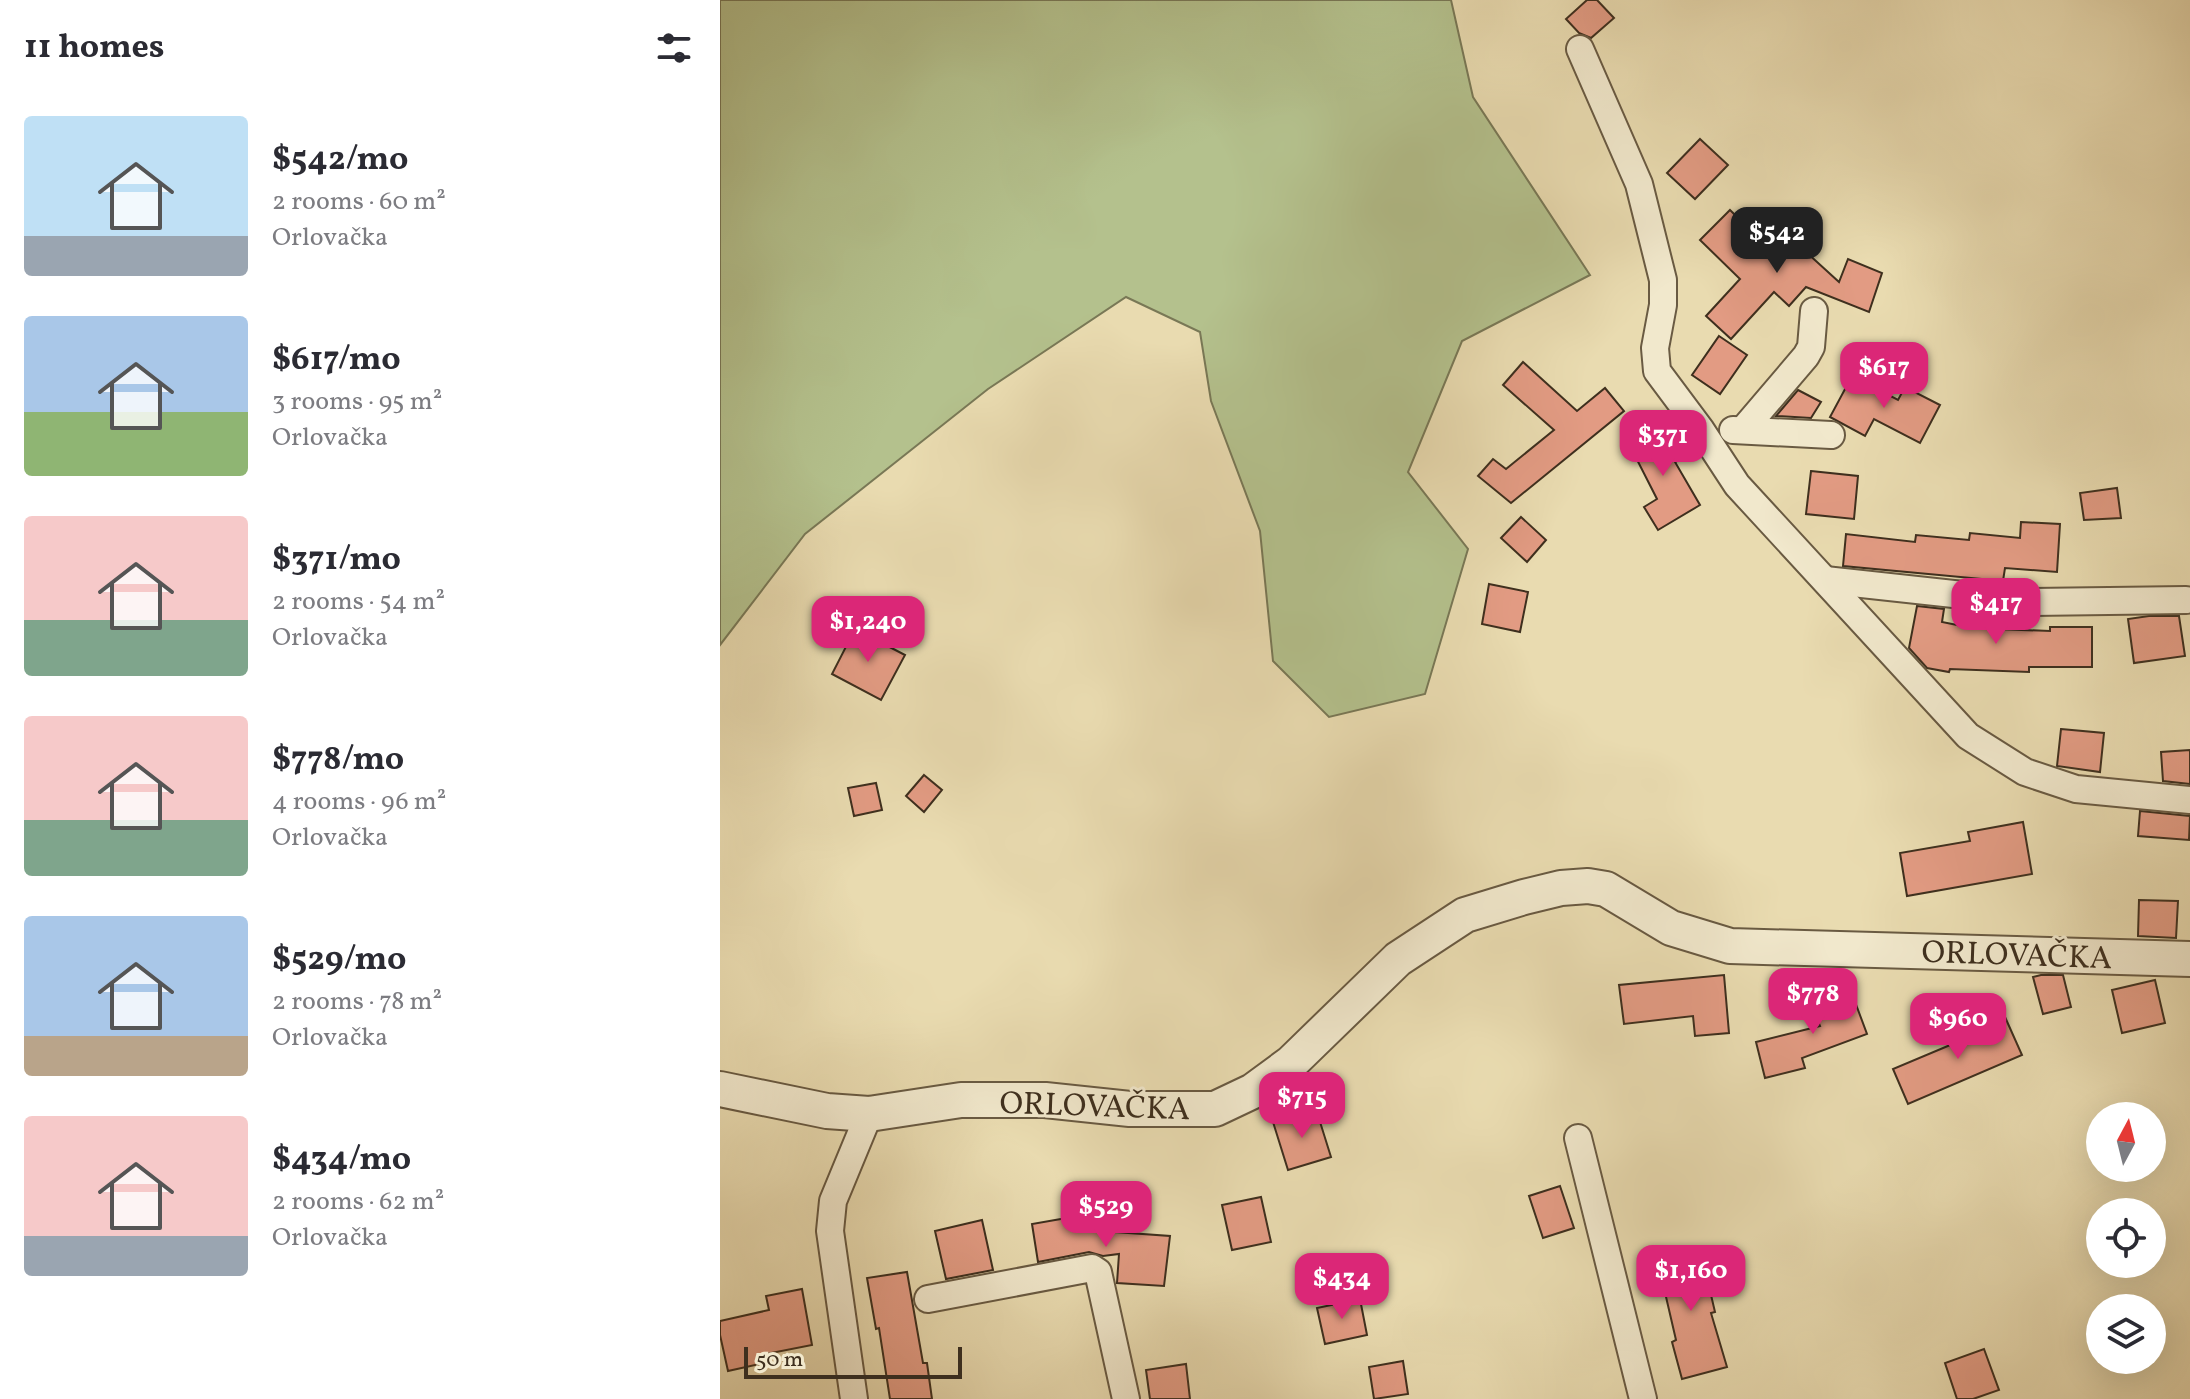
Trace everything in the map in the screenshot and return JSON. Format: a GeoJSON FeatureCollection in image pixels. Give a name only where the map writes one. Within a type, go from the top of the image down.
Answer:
{"type":"FeatureCollection","features":[{"type":"Feature","properties":{"kind":"street"},"geometry":{"type":"LineString","coordinates":[[1580,49],[1639,184],[1663,280],[1663,305],[1655,348],[1657,371],[1737,485],[1968,736],[2025,772],[2076,789],[2190,800]]}},
{"type":"Feature","properties":{"kind":"street"},"geometry":{"type":"LineString","coordinates":[[1743,430],[1806,356],[1811,347],[1814,311]]}},
{"type":"Feature","properties":{"kind":"street"},"geometry":{"type":"LineString","coordinates":[[1701,430],[1831,435]]}},
{"type":"Feature","properties":{"kind":"street"},"geometry":{"type":"LineString","coordinates":[[1825,580],[2027,602],[2186,600]]}},
{"type":"Feature","properties":{"kind":"street","name":"ORLOVAČKA"},"geometry":{"type":"LineString","coordinates":[[720,1089],[827,1111],[869,1114],[961,1100],[1045,1100],[1130,1109],[1215,1109],[1253,1091],[1291,1063],[1398,959],[1465,915],[1561,888],[1588,886],[1606,889],[1671,928],[1730,946],[2190,959]]}},
{"type":"Feature","properties":{"kind":"street"},"geometry":{"type":"LineString","coordinates":[[854,1399],[830,1231],[833,1201],[869,1114]]}},
{"type":"Feature","properties":{"kind":"street"},"geometry":{"type":"LineString","coordinates":[[1578,1138],[1643,1399]]}},
{"type":"Feature","properties":{"kind":"street"},"geometry":{"type":"LineString","coordinates":[[928,1299],[1092,1268],[1098,1272],[1126,1399]]}},
{"type":"Feature","properties":{"kind":"green space"},"geometry":{"type":"Polygon","coordinates":[[[720,0],[1451,0],[1473,97],[1590,275],[1462,341],[1408,472],[1468,549],[1425,694],[1329,717],[1273,661],[1260,531],[1211,401],[1200,332],[1126,297],[988,389],[805,534],[720,645],[720,0]]]}},
{"type":"Feature","properties":{"kind":"building"},"geometry":{"type":"Polygon","coordinates":[[[1587,0],[1597,0],[1614,18],[1591,38],[1579,33],[1566,19],[1587,0]]]}},
{"type":"Feature","properties":{"kind":"building"},"geometry":{"type":"Polygon","coordinates":[[[1700,139],[1728,165],[1695,199],[1667,173],[1700,139]]]}},
{"type":"Feature","properties":{"kind":"building"},"geometry":{"type":"Polygon","coordinates":[[[1730,210],[1779,258],[1794,241],[1839,282],[1848,259],[1882,273],[1869,312],[1806,287],[1789,306],[1774,292],[1731,339],[1706,316],[1740,279],[1700,240],[1730,210]]]}},
{"type":"Feature","properties":{"kind":"building"},"geometry":{"type":"Polygon","coordinates":[[[1719,336],[1747,355],[1720,394],[1692,375],[1719,336]]]}},
{"type":"Feature","properties":{"kind":"building"},"geometry":{"type":"Polygon","coordinates":[[[1523,362],[1577,411],[1605,388],[1624,411],[1511,503],[1478,476],[1493,459],[1506,469],[1554,430],[1503,385],[1523,362]]]}},
{"type":"Feature","properties":{"kind":"building"},"geometry":{"type":"Polygon","coordinates":[[[1852,376],[1898,400],[1905,387],[1940,405],[1920,443],[1874,419],[1865,436],[1830,417],[1852,376]]]}},
{"type":"Feature","properties":{"kind":"building"},"geometry":{"type":"Polygon","coordinates":[[[1798,390],[1821,402],[1811,418],[1776,416],[1798,390]]]}},
{"type":"Feature","properties":{"kind":"building"},"geometry":{"type":"Polygon","coordinates":[[[1661,426],[1679,460],[1675,462],[1700,505],[1658,530],[1644,507],[1657,499],[1628,442],[1661,426]]]}},
{"type":"Feature","properties":{"kind":"building"},"geometry":{"type":"Polygon","coordinates":[[[1811,471],[1858,476],[1854,519],[1806,514],[1811,471]]]}},
{"type":"Feature","properties":{"kind":"building"},"geometry":{"type":"Polygon","coordinates":[[[2117,488],[2121,518],[2084,520],[2080,493],[2117,488]]]}},
{"type":"Feature","properties":{"kind":"building"},"geometry":{"type":"Polygon","coordinates":[[[1521,517],[1546,540],[1527,562],[1501,538],[1521,517]]]}},
{"type":"Feature","properties":{"kind":"building"},"geometry":{"type":"Polygon","coordinates":[[[2021,522],[2060,524],[2057,572],[2005,568],[2003,581],[1843,566],[1846,534],[1915,542],[1916,535],[1969,540],[1970,533],[2020,538],[2021,522]]]}},
{"type":"Feature","properties":{"kind":"building"},"geometry":{"type":"Polygon","coordinates":[[[1489,584],[1528,592],[1520,632],[1482,624],[1489,584]]]}},
{"type":"Feature","properties":{"kind":"building"},"geometry":{"type":"Polygon","coordinates":[[[1917,606],[1944,609],[1942,622],[1972,628],[2050,631],[2050,627],[2092,627],[2092,667],[2029,667],[2029,672],[1950,669],[1949,672],[1927,668],[1909,648],[1917,606]]]}},
{"type":"Feature","properties":{"kind":"building"},"geometry":{"type":"Polygon","coordinates":[[[2179,616],[2185,656],[2134,663],[2128,619],[2179,616]]]}},
{"type":"Feature","properties":{"kind":"building"},"geometry":{"type":"Polygon","coordinates":[[[855,629],[905,655],[881,700],[832,674],[855,629]]]}},
{"type":"Feature","properties":{"kind":"building"},"geometry":{"type":"Polygon","coordinates":[[[2061,729],[2104,733],[2100,772],[2057,766],[2061,729]]]}},
{"type":"Feature","properties":{"kind":"building"},"geometry":{"type":"Polygon","coordinates":[[[2190,750],[2190,784],[2163,781],[2161,752],[2190,750]]]}},
{"type":"Feature","properties":{"kind":"building"},"geometry":{"type":"Polygon","coordinates":[[[924,775],[942,790],[924,812],[906,796],[924,775]]]}},
{"type":"Feature","properties":{"kind":"building"},"geometry":{"type":"Polygon","coordinates":[[[876,783],[882,810],[854,816],[848,788],[876,783]]]}},
{"type":"Feature","properties":{"kind":"building"},"geometry":{"type":"Polygon","coordinates":[[[2140,811],[2190,816],[2189,840],[2138,836],[2140,811]]]}},
{"type":"Feature","properties":{"kind":"building"},"geometry":{"type":"Polygon","coordinates":[[[2023,822],[2032,874],[1907,896],[1900,853],[1970,841],[1968,832],[2023,822]]]}},
{"type":"Feature","properties":{"kind":"building"},"geometry":{"type":"Polygon","coordinates":[[[2139,900],[2178,901],[2176,938],[2138,936],[2139,900]]]}},
{"type":"Feature","properties":{"kind":"building"},"geometry":{"type":"Polygon","coordinates":[[[1724,975],[1729,1033],[1695,1036],[1693,1016],[1624,1024],[1619,985],[1724,975]]]}},
{"type":"Feature","properties":{"kind":"building"},"geometry":{"type":"Polygon","coordinates":[[[2063,975],[2071,1007],[2043,1014],[2033,977],[2063,975]]]}},
{"type":"Feature","properties":{"kind":"building"},"geometry":{"type":"Polygon","coordinates":[[[2155,980],[2165,1023],[2122,1033],[2112,990],[2155,980]]]}},
{"type":"Feature","properties":{"kind":"building"},"geometry":{"type":"Polygon","coordinates":[[[1851,991],[1867,1034],[1802,1058],[1805,1068],[1765,1078],[1756,1042],[1820,1026],[1812,1006],[1851,991]]]}},
{"type":"Feature","properties":{"kind":"building"},"geometry":{"type":"Polygon","coordinates":[[[2005,1017],[2022,1055],[1908,1104],[1893,1069],[1955,1043],[1953,1040],[2005,1017]]]}},
{"type":"Feature","properties":{"kind":"building"},"geometry":{"type":"Polygon","coordinates":[[[1316,1109],[1331,1157],[1288,1170],[1273,1122],[1316,1109]]]}},
{"type":"Feature","properties":{"kind":"building"},"geometry":{"type":"Polygon","coordinates":[[[1560,1186],[1574,1228],[1543,1238],[1529,1196],[1560,1186]]]}},
{"type":"Feature","properties":{"kind":"building"},"geometry":{"type":"Polygon","coordinates":[[[1261,1197],[1271,1242],[1232,1250],[1222,1205],[1261,1197]]]}},
{"type":"Feature","properties":{"kind":"building"},"geometry":{"type":"Polygon","coordinates":[[[1084,1215],[1087,1230],[1170,1236],[1164,1286],[1117,1283],[1119,1254],[1103,1256],[1089,1252],[1038,1262],[1032,1224],[1084,1215]]]}},
{"type":"Feature","properties":{"kind":"building"},"geometry":{"type":"Polygon","coordinates":[[[982,1220],[993,1270],[946,1279],[935,1231],[982,1220]]]}},
{"type":"Feature","properties":{"kind":"building"},"geometry":{"type":"Polygon","coordinates":[[[1700,1248],[1715,1312],[1711,1313],[1727,1367],[1682,1379],[1657,1258],[1700,1248]]]}},
{"type":"Feature","properties":{"kind":"building"},"geometry":{"type":"Polygon","coordinates":[[[907,1272],[932,1399],[890,1399],[879,1328],[876,1329],[867,1278],[907,1272]]]}},
{"type":"Feature","properties":{"kind":"building"},"geometry":{"type":"Polygon","coordinates":[[[802,1289],[812,1345],[766,1354],[768,1362],[728,1371],[720,1321],[769,1310],[766,1296],[802,1289]]]}},
{"type":"Feature","properties":{"kind":"building"},"geometry":{"type":"Polygon","coordinates":[[[1360,1299],[1367,1335],[1325,1344],[1317,1308],[1360,1299]]]}},
{"type":"Feature","properties":{"kind":"building"},"geometry":{"type":"Polygon","coordinates":[[[1984,1349],[1999,1390],[1973,1399],[1957,1399],[1945,1363],[1984,1349]]]}},
{"type":"Feature","properties":{"kind":"building"},"geometry":{"type":"Polygon","coordinates":[[[1403,1361],[1408,1394],[1374,1399],[1369,1367],[1403,1361]]]}},
{"type":"Feature","properties":{"kind":"building"},"geometry":{"type":"Polygon","coordinates":[[[1186,1364],[1190,1399],[1150,1399],[1146,1370],[1186,1364]]]}}]}
